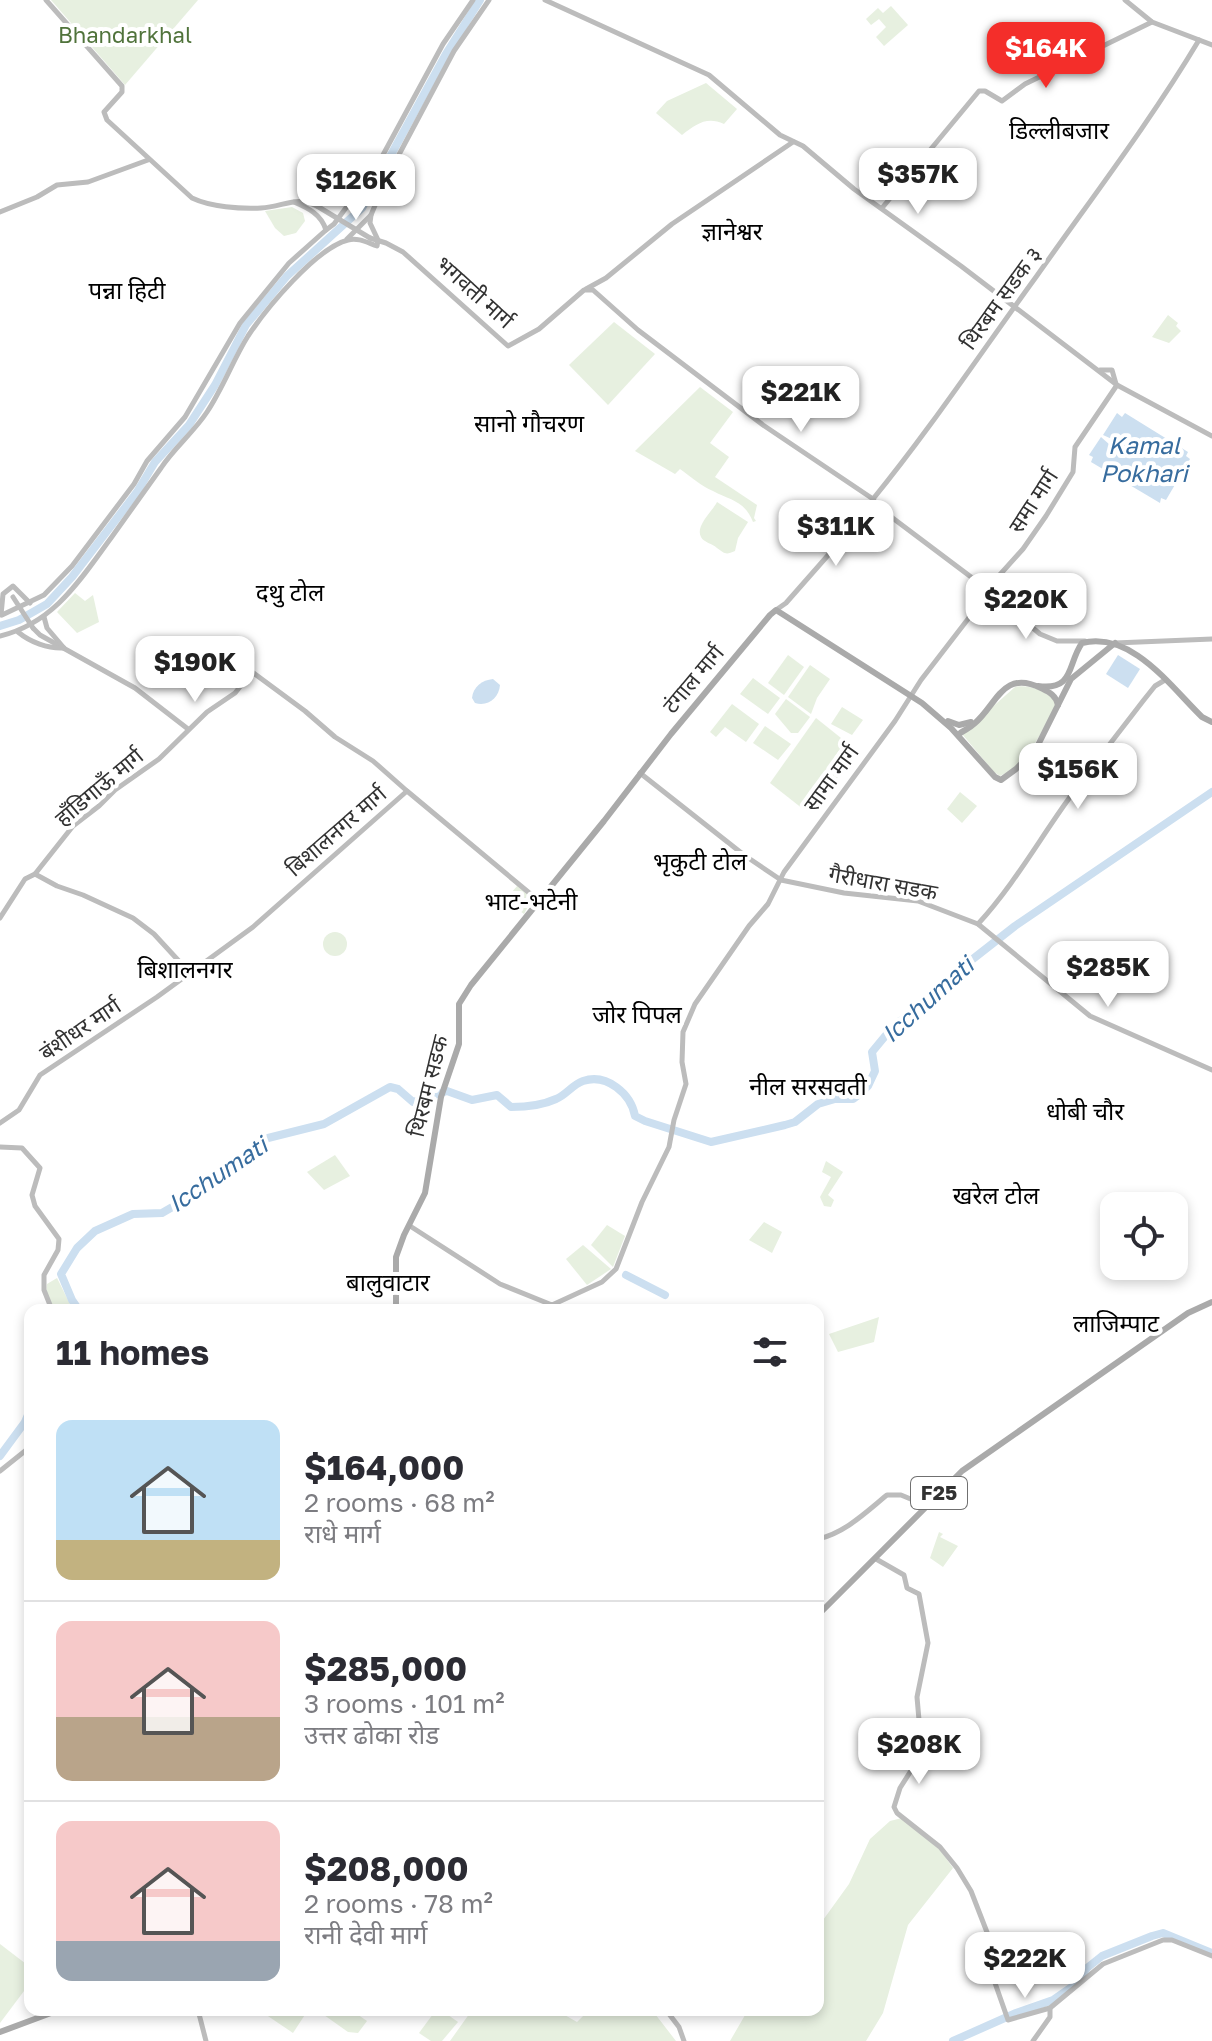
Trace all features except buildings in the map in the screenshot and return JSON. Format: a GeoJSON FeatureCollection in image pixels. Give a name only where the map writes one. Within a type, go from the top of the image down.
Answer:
{"type":"FeatureCollection","features":[{"type":"Feature","properties":{"kind":"main road"},"geometry":{"type":"LineString","coordinates":[[46,0],[122,86],[122,92],[104,114],[148,160],[198,201],[253,208],[305,200],[351,201]]}},
{"type":"Feature","properties":{"kind":"main road"},"geometry":{"type":"LineString","coordinates":[[2,590],[1,615],[44,595],[72,566],[134,484],[147,461],[185,417],[240,323],[289,263],[334,224],[369,182],[443,44],[473,0]]}},
{"type":"Feature","properties":{"kind":"main road"},"geometry":{"type":"LineString","coordinates":[[0,636],[18,632],[44,617],[78,583],[146,493],[161,466],[195,429],[227,379],[247,338],[294,279],[347,240],[371,215],[398,152],[454,51],[489,0]]}},
{"type":"Feature","properties":{"kind":"main road"},"geometry":{"type":"LineString","coordinates":[[545,0],[709,75],[780,135],[803,146],[1117,385],[1212,436]]}},
{"type":"Feature","properties":{"kind":"main road"},"geometry":{"type":"LineString","coordinates":[[1125,0],[1152,22],[1212,45]]}},
{"type":"Feature","properties":{"kind":"main road"},"geometry":{"type":"LineString","coordinates":[[882,208],[979,91],[1002,101],[1025,84],[1152,22]]}},
{"type":"Feature","properties":{"kind":"main road","name":"थिरबम सडक ३"},"geometry":{"type":"LineString","coordinates":[[776,610],[786,603],[874,501],[919,442],[945,401],[1083,215],[1199,40]]}},
{"type":"Feature","properties":{"kind":"main road"},"geometry":{"type":"LineString","coordinates":[[584,290],[606,278],[672,224],[794,142]]}},
{"type":"Feature","properties":{"kind":"main road"},"geometry":{"type":"LineString","coordinates":[[0,212],[57,185],[88,182],[148,160]]}},
{"type":"Feature","properties":{"kind":"main road","name":"भगवती मार्ग"},"geometry":{"type":"LineString","coordinates":[[305,200],[378,243],[403,252],[508,346],[539,329],[584,290]]}},
{"type":"Feature","properties":{"kind":"main road"},"geometry":{"type":"LineString","coordinates":[[294,202],[315,213],[326,230]]}},
{"type":"Feature","properties":{"kind":"main road"},"geometry":{"type":"LineString","coordinates":[[371,215],[370,223],[378,243]]}},
{"type":"Feature","properties":{"kind":"main road"},"geometry":{"type":"LineString","coordinates":[[347,240],[378,243]]}},
{"type":"Feature","properties":{"kind":"main road"},"geometry":{"type":"LineString","coordinates":[[601,297],[601,287],[606,278]]}},
{"type":"Feature","properties":{"kind":"main road"},"geometry":{"type":"LineString","coordinates":[[584,290],[593,290],[638,330],[796,449],[874,501],[1045,636],[1057,641],[1115,643],[1212,639]]}},
{"type":"Feature","properties":{"kind":"main road","name":"समा मार्ग"},"geometry":{"type":"LineString","coordinates":[[987,589],[1023,549],[1046,516],[1073,472],[1075,447],[1117,385]]}},
{"type":"Feature","properties":{"kind":"main road"},"geometry":{"type":"LineString","coordinates":[[2,590],[13,586],[30,603]]}},
{"type":"Feature","properties":{"kind":"main road","name":"सामा मार्ग"},"geometry":{"type":"LineString","coordinates":[[560,1304],[602,1282],[616,1269],[642,1202],[665,1159],[686,1084],[682,1062],[683,1032],[690,1015],[749,926],[768,904],[784,872],[912,697],[921,680],[978,606],[987,589]]}},
{"type":"Feature","properties":{"kind":"main road"},"geometry":{"type":"LineString","coordinates":[[2,590],[13,597],[40,635],[135,688],[188,729]]}},
{"type":"Feature","properties":{"kind":"main road"},"geometry":{"type":"LineString","coordinates":[[776,610],[959,725],[981,717]]}},
{"type":"Feature","properties":{"kind":"main road","name":"टंगाल मार्ग"},"geometry":{"type":"LineString","coordinates":[[640,773],[724,668],[776,610]]}},
{"type":"Feature","properties":{"kind":"main road"},"geometry":{"type":"LineString","coordinates":[[44,617],[47,628],[64,648]]}},
{"type":"Feature","properties":{"kind":"main road"},"geometry":{"type":"LineString","coordinates":[[18,632],[47,646],[64,648]]}},
{"type":"Feature","properties":{"kind":"main road"},"geometry":{"type":"LineString","coordinates":[[931,710],[1001,780],[1036,749],[1071,676],[1078,650],[1086,641]]}},
{"type":"Feature","properties":{"kind":"main road"},"geometry":{"type":"LineString","coordinates":[[958,735],[981,717],[1000,693],[1013,684],[1022,682],[1053,687],[1115,643]]}},
{"type":"Feature","properties":{"kind":"main road"},"geometry":{"type":"LineString","coordinates":[[1115,643],[1140,657],[1202,717],[1212,722]]}},
{"type":"Feature","properties":{"kind":"main road","name":"हाँडिगाऊँ मार्ग"},"geometry":{"type":"LineString","coordinates":[[0,918],[25,879],[35,874],[73,826],[115,790],[159,759],[188,729],[235,693],[252,672],[335,737],[373,761],[407,791]]}},
{"type":"Feature","properties":{"kind":"main road"},"geometry":{"type":"LineString","coordinates":[[1165,680],[1155,686],[1143,701],[1064,806],[1031,858],[978,924],[1090,1016],[1212,1070]]}},
{"type":"Feature","properties":{"kind":"main road"},"geometry":{"type":"LineString","coordinates":[[1038,686],[1055,696],[1058,705]]}},
{"type":"Feature","properties":{"kind":"main road"},"geometry":{"type":"LineString","coordinates":[[640,773],[744,855],[781,880]]}},
{"type":"Feature","properties":{"kind":"main road","name":"थिरबम सडक"},"geometry":{"type":"LineString","coordinates":[[396,1304],[396,1257],[425,1193],[443,1090],[459,1044],[459,1004],[640,773]]}},
{"type":"Feature","properties":{"kind":"main road","name":"बिशालनगर मार्ग"},"geometry":{"type":"LineString","coordinates":[[189,972],[253,927],[407,791],[539,901]]}},
{"type":"Feature","properties":{"kind":"main road"},"geometry":{"type":"LineString","coordinates":[[35,874],[133,918],[154,934],[189,972]]}},
{"type":"Feature","properties":{"kind":"main road","name":"गैरीधारा सडक"},"geometry":{"type":"LineString","coordinates":[[781,880],[839,892],[918,901],[978,924]]}},
{"type":"Feature","properties":{"kind":"main road","name":"बंशीधर मार्ग"},"geometry":{"type":"LineString","coordinates":[[0,1123],[19,1110],[40,1075],[189,972]]}},
{"type":"Feature","properties":{"kind":"main road"},"geometry":{"type":"LineString","coordinates":[[0,1147],[22,1148],[40,1168],[32,1195],[35,1206],[59,1239],[58,1250],[44,1275],[44,1290],[50,1304]]}},
{"type":"Feature","properties":{"kind":"main road"},"geometry":{"type":"LineString","coordinates":[[410,1226],[500,1284],[543,1304]]}},
{"type":"Feature","properties":{"kind":"main road","name":"F25"},"geometry":{"type":"LineString","coordinates":[[824,1609],[962,1471],[1188,1313],[1212,1302]]}},
{"type":"Feature","properties":{"kind":"main road"},"geometry":{"type":"LineString","coordinates":[[0,1471],[24,1452]]}},
{"type":"Feature","properties":{"kind":"main road"},"geometry":{"type":"LineString","coordinates":[[824,1537],[869,1513],[887,1495],[901,1495],[925,1505]]}},
{"type":"Feature","properties":{"kind":"main road"},"geometry":{"type":"LineString","coordinates":[[876,1559],[904,1575],[907,1588],[919,1594],[928,1643],[917,1697],[921,1743],[919,1758],[900,1788],[894,1807],[897,1813],[940,1847],[971,1891],[990,1940],[996,1966],[995,1983],[1008,2020],[1050,2008],[1103,1964],[1168,1939],[1212,1956]]}},
{"type":"Feature","properties":{"kind":"main road"},"geometry":{"type":"LineString","coordinates":[[1033,2041],[1050,2017],[1050,2008]]}},
{"type":"Feature","properties":{"kind":"main road"},"geometry":{"type":"LineString","coordinates":[[0,2032],[43,2016]]}},
{"type":"Feature","properties":{"kind":"main road"},"geometry":{"type":"LineString","coordinates":[[200,2016],[206,2041]]}},
{"type":"Feature","properties":{"kind":"main road"},"geometry":{"type":"LineString","coordinates":[[671,2016],[684,2041]]}},
{"type":"Feature","properties":{"kind":"green space","name":"Bhandarkhal"},"geometry":{"type":"Polygon","coordinates":[[[51,0],[198,0],[125,85],[51,0]]]}},
{"type":"Feature","properties":{"kind":"green space"},"geometry":{"type":"Polygon","coordinates":[[[891,6],[908,25],[884,46],[876,37],[886,27],[879,19],[871,25],[866,19],[878,8],[883,13],[891,6]]]}},
{"type":"Feature","properties":{"kind":"green space"},"geometry":{"type":"Polygon","coordinates":[[[706,83],[737,109],[724,124],[702,122],[682,135],[656,113],[667,101],[706,83]]]}},
{"type":"Feature","properties":{"kind":"green space"},"geometry":{"type":"Polygon","coordinates":[[[292,207],[303,213],[305,221],[296,233],[284,236],[265,211],[292,207]]]}},
{"type":"Feature","properties":{"kind":"green space"},"geometry":{"type":"Polygon","coordinates":[[[1168,315],[1178,323],[1176,326],[1181,331],[1169,343],[1152,337],[1168,315]]]}},
{"type":"Feature","properties":{"kind":"green space"},"geometry":{"type":"Polygon","coordinates":[[[614,322],[655,354],[608,405],[569,365],[614,322]]]}},
{"type":"Feature","properties":{"kind":"green space"},"geometry":{"type":"Polygon","coordinates":[[[700,387],[733,412],[710,443],[729,457],[715,477],[757,505],[756,521],[753,522],[741,505],[704,486],[680,469],[675,474],[635,451],[700,387]]]}},
{"type":"Feature","properties":{"kind":"green space"},"geometry":{"type":"Polygon","coordinates":[[[717,502],[748,522],[738,538],[735,551],[730,553],[724,553],[701,537],[700,528],[717,502]]]}},
{"type":"Feature","properties":{"kind":"green space"},"geometry":{"type":"Polygon","coordinates":[[[75,593],[85,601],[93,595],[99,622],[77,633],[57,612],[75,593]]]}},
{"type":"Feature","properties":{"kind":"green space"},"geometry":{"type":"Polygon","coordinates":[[[788,655],[804,667],[784,695],[768,683],[788,655]]]}},
{"type":"Feature","properties":{"kind":"green space"},"geometry":{"type":"Polygon","coordinates":[[[810,665],[830,679],[811,714],[788,697],[810,665]]]}},
{"type":"Feature","properties":{"kind":"green space"},"geometry":{"type":"Polygon","coordinates":[[[753,678],[780,698],[768,714],[740,694],[753,678]]]}},
{"type":"Feature","properties":{"kind":"green space"},"geometry":{"type":"Polygon","coordinates":[[[1015,687],[1038,689],[1056,703],[1027,754],[1000,776],[962,734],[1015,687]]]}},
{"type":"Feature","properties":{"kind":"green space"},"geometry":{"type":"Polygon","coordinates":[[[786,699],[810,717],[798,733],[791,733],[775,714],[786,699]]]}},
{"type":"Feature","properties":{"kind":"green space"},"geometry":{"type":"Polygon","coordinates":[[[732,704],[759,724],[746,742],[725,727],[716,737],[710,732],[732,704]]]}},
{"type":"Feature","properties":{"kind":"green space"},"geometry":{"type":"Polygon","coordinates":[[[842,707],[863,720],[852,735],[831,724],[842,707]]]}},
{"type":"Feature","properties":{"kind":"green space"},"geometry":{"type":"Polygon","coordinates":[[[816,718],[851,746],[853,752],[851,760],[811,812],[770,783],[816,718]]]}},
{"type":"Feature","properties":{"kind":"green space"},"geometry":{"type":"Polygon","coordinates":[[[765,726],[791,744],[778,760],[753,743],[765,726]]]}},
{"type":"Feature","properties":{"kind":"green space"},"geometry":{"type":"Polygon","coordinates":[[[960,792],[977,806],[962,823],[947,809],[960,792]]]}},
{"type":"Feature","properties":{"kind":"green space"},"geometry":{"type":"Polygon","coordinates":[[[518,885],[532,899],[524,914],[505,900],[518,885]]]}},
{"type":"Feature","properties":{"kind":"green space"},"geometry":{"type":"Polygon","coordinates":[[[335,932],[346,939],[347,944],[340,955],[335,956],[324,949],[323,944],[330,933],[335,932]]]}},
{"type":"Feature","properties":{"kind":"green space"},"geometry":{"type":"Polygon","coordinates":[[[335,1155],[350,1176],[324,1190],[307,1172],[335,1155]]]}},
{"type":"Feature","properties":{"kind":"green space"},"geometry":{"type":"Polygon","coordinates":[[[826,1161],[843,1172],[828,1195],[834,1200],[831,1207],[824,1206],[820,1197],[831,1177],[822,1172],[826,1161]]]}},
{"type":"Feature","properties":{"kind":"green space"},"geometry":{"type":"Polygon","coordinates":[[[764,1222],[782,1232],[772,1253],[749,1240],[764,1222]]]}},
{"type":"Feature","properties":{"kind":"green space"},"geometry":{"type":"Polygon","coordinates":[[[607,1225],[625,1236],[613,1267],[591,1245],[607,1225]]]}},
{"type":"Feature","properties":{"kind":"green space"},"geometry":{"type":"Polygon","coordinates":[[[583,1245],[611,1269],[587,1285],[566,1259],[583,1245]]]}},
{"type":"Feature","properties":{"kind":"green space"},"geometry":{"type":"Polygon","coordinates":[[[57,1278],[70,1304],[52,1304],[47,1296],[47,1284],[57,1278]]]}},
{"type":"Feature","properties":{"kind":"green space"},"geometry":{"type":"Polygon","coordinates":[[[879,1317],[874,1342],[838,1352],[829,1334],[879,1317]]]}},
{"type":"Feature","properties":{"kind":"green space"},"geometry":{"type":"Polygon","coordinates":[[[939,1532],[943,1534],[940,1537],[958,1546],[943,1567],[930,1558],[939,1532]]]}},
{"type":"Feature","properties":{"kind":"green space"},"geometry":{"type":"Polygon","coordinates":[[[902,1818],[940,1850],[953,1868],[908,1925],[883,2013],[866,2041],[730,2041],[745,2016],[824,2016],[824,1919],[849,1884],[870,1839],[890,1821],[902,1818]]]}},
{"type":"Feature","properties":{"kind":"green space"},"geometry":{"type":"Polygon","coordinates":[[[0,1944],[24,1962],[24,1991],[0,2023],[0,1944]]]}},
{"type":"Feature","properties":{"kind":"green space"},"geometry":{"type":"Polygon","coordinates":[[[268,2016],[304,2016],[293,2033],[268,2016]]]}},
{"type":"Feature","properties":{"kind":"green space"},"geometry":{"type":"Polygon","coordinates":[[[325,2016],[360,2016],[367,2021],[358,2033],[348,2032],[325,2016]]]}},
{"type":"Feature","properties":{"kind":"green space"},"geometry":{"type":"Polygon","coordinates":[[[432,2016],[450,2016],[458,2022],[442,2041],[431,2041],[419,2033],[432,2016]]]}},
{"type":"Feature","properties":{"kind":"green space"},"geometry":{"type":"Polygon","coordinates":[[[468,2016],[566,2016],[577,2022],[583,2016],[657,2016],[676,2041],[450,2041],[468,2016]]]}},
{"type":"Feature","properties":{"kind":"water","name":"Kamal Pokhari"},"geometry":{"type":"Polygon","coordinates":[[[1117,413],[1122,417],[1125,413],[1188,452],[1186,456],[1190,459],[1166,500],[1161,498],[1160,503],[1091,462],[1093,457],[1089,455],[1101,437],[1110,445],[1114,440],[1103,435],[1117,413]]]}},
{"type":"Feature","properties":{"kind":"water"},"geometry":{"type":"Polygon","coordinates":[[[1118,655],[1140,669],[1128,688],[1106,674],[1118,655]]]}},
{"type":"Feature","properties":{"kind":"water"},"geometry":{"type":"Polygon","coordinates":[[[493,679],[500,685],[495,697],[484,704],[475,703],[472,698],[476,687],[493,679]]]}},
{"type":"Feature","properties":{"kind":"waterway"},"geometry":{"type":"LineString","coordinates":[[0,626],[19,620],[47,604],[72,577],[137,492],[155,462],[189,425],[215,385],[246,325],[287,276],[362,208],[446,54],[480,0]]}},
{"type":"Feature","properties":{"kind":"waterway","name":"Icchumati"},"geometry":{"type":"LineString","coordinates":[[75,1304],[61,1274],[77,1248],[95,1231],[133,1214],[162,1213],[219,1180],[268,1138],[324,1124],[390,1087],[398,1089],[413,1102],[447,1091],[472,1100],[497,1095],[511,1107],[517,1107],[551,1101],[583,1081],[601,1080],[623,1093],[635,1116],[711,1142],[795,1122],[818,1104],[835,1099],[853,1099],[868,1086],[875,1071],[872,1052],[896,1023],[926,1007],[969,962],[1015,926],[1212,792]]}},
{"type":"Feature","properties":{"kind":"waterway"},"geometry":{"type":"LineString","coordinates":[[626,1275],[665,1295]]}},
{"type":"Feature","properties":{"kind":"waterway","name":"Icchumati"},"geometry":{"type":"LineString","coordinates":[[0,1456],[24,1423]]}},
{"type":"Feature","properties":{"kind":"waterway"},"geometry":{"type":"LineString","coordinates":[[953,2041],[1053,2000],[1076,1984],[1087,1968],[1102,1956],[1152,1936],[1163,1933],[1212,1953]]}},
{"type":"Feature","properties":{"kind":"district","name":"डिल्लीबजार"},"geometry":{"type":"Point","coordinates":[1059,131]}},
{"type":"Feature","properties":{"kind":"district","name":"ज्ञानेश्वर"},"geometry":{"type":"Point","coordinates":[732,232]}},
{"type":"Feature","properties":{"kind":"district","name":"पन्ना हिटी"},"geometry":{"type":"Point","coordinates":[127,291]}},
{"type":"Feature","properties":{"kind":"district","name":"सानो गौचरण"},"geometry":{"type":"Point","coordinates":[529,424]}},
{"type":"Feature","properties":{"kind":"district","name":"दथु टोल"},"geometry":{"type":"Point","coordinates":[290,593]}},
{"type":"Feature","properties":{"kind":"district","name":"भृकुटी टोल"},"geometry":{"type":"Point","coordinates":[700,862]}},
{"type":"Feature","properties":{"kind":"district","name":"भाट-भटेनी"},"geometry":{"type":"Point","coordinates":[531,902]}},
{"type":"Feature","properties":{"kind":"district","name":"बिशालनगर"},"geometry":{"type":"Point","coordinates":[185,970]}},
{"type":"Feature","properties":{"kind":"district","name":"जोर पिपल"},"geometry":{"type":"Point","coordinates":[637,1015]}},
{"type":"Feature","properties":{"kind":"district","name":"नील सरसवती"},"geometry":{"type":"Point","coordinates":[808,1087]}},
{"type":"Feature","properties":{"kind":"district","name":"धोबी चौर"},"geometry":{"type":"Point","coordinates":[1085,1112]}},
{"type":"Feature","properties":{"kind":"district","name":"खरेल टोल"},"geometry":{"type":"Point","coordinates":[996,1196]}},
{"type":"Feature","properties":{"kind":"district","name":"बालुवाटार"},"geometry":{"type":"Point","coordinates":[388,1283]}},
{"type":"Feature","properties":{"kind":"district","name":"लाजिम्पाट"},"geometry":{"type":"Point","coordinates":[1116,1324]}}]}
